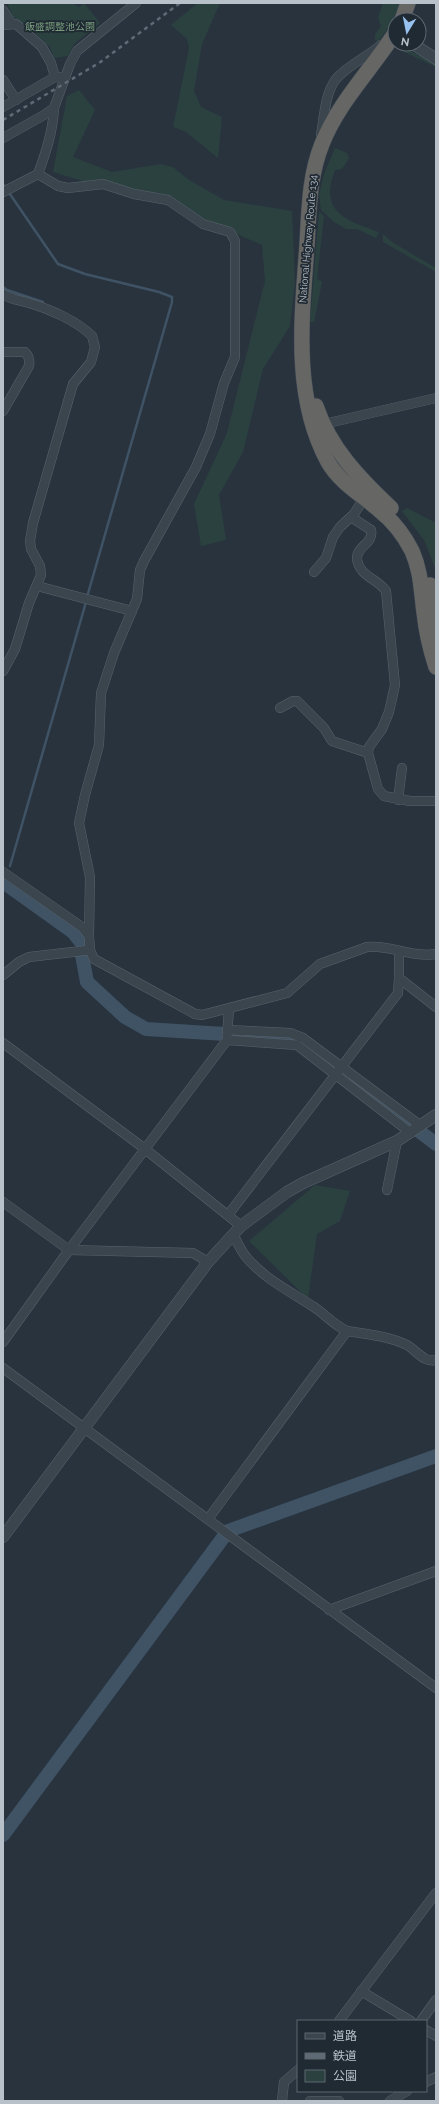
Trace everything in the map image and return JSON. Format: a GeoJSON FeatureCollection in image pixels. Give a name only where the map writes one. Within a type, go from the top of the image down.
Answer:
{"type":"FeatureCollection","features":[{"type":"Feature","properties":{"kind":"highway","name":"National Highway Route 134"},"geometry":{"type":"LineString","coordinates":[[387,44],[334,119],[320,148],[309,206],[301,349],[303,374],[320,446],[330,464],[359,495],[394,523],[411,550],[419,569],[426,632],[436,667]]}},
{"type":"Feature","properties":{"kind":"highway","name":"National Highway Route 134"},"geometry":{"type":"LineString","coordinates":[[301,349],[312,394],[334,444],[356,473],[392,509],[416,542],[426,566],[436,624]]}},
{"type":"Feature","properties":{"kind":"highway"},"geometry":{"type":"LineString","coordinates":[[311,412],[316,420],[324,424],[320,433],[324,444],[359,495],[363,488],[341,460],[334,444]]}},
{"type":"Feature","properties":{"kind":"street"},"geometry":{"type":"LineString","coordinates":[[5,191],[38,174],[49,142],[54,108],[70,64],[77,51],[136,3]]}},
{"type":"Feature","properties":{"kind":"street"},"geometry":{"type":"LineString","coordinates":[[3,10],[7,24],[24,29],[42,47],[51,63],[55,77]]}},
{"type":"Feature","properties":{"kind":"street"},"geometry":{"type":"LineString","coordinates":[[320,148],[321,132],[333,83],[342,73],[387,40]]}},
{"type":"Feature","properties":{"kind":"street"},"geometry":{"type":"LineString","coordinates":[[425,52],[436,59]]}},
{"type":"Feature","properties":{"kind":"street"},"geometry":{"type":"LineString","coordinates":[[3,107],[55,77],[65,78]]}},
{"type":"Feature","properties":{"kind":"street"},"geometry":{"type":"LineString","coordinates":[[3,80],[16,100]]}},
{"type":"Feature","properties":{"kind":"street"},"geometry":{"type":"LineString","coordinates":[[3,138],[54,108]]}},
{"type":"Feature","properties":{"kind":"street"},"geometry":{"type":"LineString","coordinates":[[38,174],[58,186],[68,188],[103,184],[134,194],[168,200],[203,224],[230,232],[235,241],[235,357],[224,383],[210,434],[196,467],[140,570],[137,599],[114,653],[101,693],[99,744],[85,795],[80,823],[90,877],[89,936],[90,950],[94,959],[195,1014],[211,1014],[287,993],[320,964],[373,946],[399,952],[436,954]]}},
{"type":"Feature","properties":{"kind":"street"},"geometry":{"type":"LineString","coordinates":[[3,294],[11,298],[30,303],[71,321],[88,332],[94,341],[91,362],[73,384],[33,523],[30,541],[31,549],[42,570],[37,586],[29,603],[17,643],[3,671]]}},
{"type":"Feature","properties":{"kind":"street"},"geometry":{"type":"LineString","coordinates":[[3,352],[25,352],[29,356],[30,362],[3,412]]}},
{"type":"Feature","properties":{"kind":"street"},"geometry":{"type":"LineString","coordinates":[[324,424],[436,398]]}},
{"type":"Feature","properties":{"kind":"street"},"geometry":{"type":"LineString","coordinates":[[314,572],[326,558],[336,532],[362,504],[359,495]]}},
{"type":"Feature","properties":{"kind":"street"},"geometry":{"type":"LineString","coordinates":[[351,517],[371,530],[372,535],[370,540],[358,551],[357,558],[359,566],[365,574],[386,591],[395,677],[389,712],[382,729],[369,747],[368,753],[378,789],[384,796],[398,800],[436,801]]}},
{"type":"Feature","properties":{"kind":"street"},"geometry":{"type":"LineString","coordinates":[[37,586],[132,611]]}},
{"type":"Feature","properties":{"kind":"street"},"geometry":{"type":"LineString","coordinates":[[280,708],[297,702],[324,728],[332,741],[368,753]]}},
{"type":"Feature","properties":{"kind":"street"},"geometry":{"type":"LineString","coordinates":[[398,800],[402,768]]}},
{"type":"Feature","properties":{"kind":"street"},"geometry":{"type":"LineString","coordinates":[[3,872],[82,927],[89,936]]}},
{"type":"Feature","properties":{"kind":"street"},"geometry":{"type":"LineString","coordinates":[[3,975],[19,962],[29,957],[90,950]]}},
{"type":"Feature","properties":{"kind":"street"},"geometry":{"type":"LineString","coordinates":[[228,1215],[398,993],[399,952]]}},
{"type":"Feature","properties":{"kind":"street"},"geometry":{"type":"LineString","coordinates":[[399,978],[436,1007]]}},
{"type":"Feature","properties":{"kind":"street"},"geometry":{"type":"LineString","coordinates":[[3,1342],[69,1250],[145,1150],[227,1035],[229,1009]]}},
{"type":"Feature","properties":{"kind":"street"},"geometry":{"type":"LineString","coordinates":[[227,1035],[297,1045],[338,1070],[416,1129]]}},
{"type":"Feature","properties":{"kind":"street"},"geometry":{"type":"LineString","coordinates":[[3,1043],[145,1150],[241,1226]]}},
{"type":"Feature","properties":{"kind":"street"},"geometry":{"type":"LineString","coordinates":[[3,1537],[208,1262],[241,1226],[287,1192],[303,1183],[396,1141],[416,1129],[436,1114]]}},
{"type":"Feature","properties":{"kind":"street"},"geometry":{"type":"LineString","coordinates":[[388,1190],[396,1141]]}},
{"type":"Feature","properties":{"kind":"street"},"geometry":{"type":"LineString","coordinates":[[3,1202],[69,1250],[193,1253],[208,1262]]}},
{"type":"Feature","properties":{"kind":"street"},"geometry":{"type":"LineString","coordinates":[[233,1234],[246,1257],[259,1271],[347,1331],[397,1340],[412,1348],[423,1358],[429,1361],[436,1360]]}},
{"type":"Feature","properties":{"kind":"street"},"geometry":{"type":"LineString","coordinates":[[208,1519],[347,1331]]}},
{"type":"Feature","properties":{"kind":"street"},"geometry":{"type":"LineString","coordinates":[[3,1368],[436,1688]]}},
{"type":"Feature","properties":{"kind":"street"},"geometry":{"type":"LineString","coordinates":[[329,1610],[436,1571]]}},
{"type":"Feature","properties":{"kind":"street"},"geometry":{"type":"LineString","coordinates":[[340,2020],[436,1893]]}},
{"type":"Feature","properties":{"kind":"street"},"geometry":{"type":"LineString","coordinates":[[361,1991],[409,2020]]}},
{"type":"Feature","properties":{"kind":"street"},"geometry":{"type":"LineString","coordinates":[[421,2020],[436,2000]]}},
{"type":"Feature","properties":{"kind":"street"},"geometry":{"type":"LineString","coordinates":[[427,2031],[436,2036]]}},
{"type":"Feature","properties":{"kind":"street"},"geometry":{"type":"LineString","coordinates":[[282,2101],[284,2082],[297,2071]]}},
{"type":"Feature","properties":{"kind":"street"},"geometry":{"type":"LineString","coordinates":[[390,2101],[405,2092]]}},
{"type":"Feature","properties":{"kind":"street"},"geometry":{"type":"LineString","coordinates":[[310,2101],[339,2101]]}},
{"type":"Feature","properties":{"kind":"green space","name":"飯盛調整池公園"},"geometry":{"type":"Polygon","coordinates":[[[9,3],[72,3],[79,7],[84,3],[100,23],[74,44],[68,56],[54,58],[50,47],[26,25],[13,17],[8,5],[9,3]]]}},
{"type":"Feature","properties":{"kind":"green space"},"geometry":{"type":"Polygon","coordinates":[[[198,3],[220,3],[202,44],[194,91],[201,107],[222,117],[218,158],[186,132],[173,127],[189,48],[187,39],[171,25],[198,3]]]}},
{"type":"Feature","properties":{"kind":"green space"},"geometry":{"type":"Polygon","coordinates":[[[383,3],[401,3],[397,12],[387,12],[387,30],[378,42],[375,40],[375,34],[381,26],[378,18],[383,3]]]}},
{"type":"Feature","properties":{"kind":"green space"},"geometry":{"type":"Polygon","coordinates":[[[404,52],[413,52],[436,65],[436,67],[404,52]]]}},
{"type":"Feature","properties":{"kind":"green space"},"geometry":{"type":"Polygon","coordinates":[[[79,90],[95,110],[73,157],[112,172],[161,164],[173,167],[189,180],[224,200],[292,211],[295,283],[290,326],[263,369],[243,452],[219,495],[226,540],[201,546],[194,504],[227,433],[265,281],[262,245],[209,222],[160,193],[106,188],[53,172],[67,96],[79,90]]]}},
{"type":"Feature","properties":{"kind":"green space"},"geometry":{"type":"Polygon","coordinates":[[[335,148],[347,153],[349,158],[342,169],[335,170],[331,184],[330,196],[333,205],[338,212],[346,218],[379,232],[376,238],[357,229],[346,229],[334,222],[321,210],[319,195],[324,174],[335,148]]]}},
{"type":"Feature","properties":{"kind":"green space"},"geometry":{"type":"Polygon","coordinates":[[[319,212],[324,216],[317,279],[322,282],[314,322],[310,322],[319,212]]]}},
{"type":"Feature","properties":{"kind":"green space"},"geometry":{"type":"Polygon","coordinates":[[[383,234],[392,242],[436,268],[436,272],[383,242],[383,234]]]}},
{"type":"Feature","properties":{"kind":"green space"},"geometry":{"type":"Polygon","coordinates":[[[407,508],[436,523],[436,570],[424,540],[402,511],[407,508]]]}},
{"type":"Feature","properties":{"kind":"green space"},"geometry":{"type":"Polygon","coordinates":[[[315,1185],[350,1191],[340,1221],[317,1234],[308,1299],[249,1241],[315,1185]]]}},
{"type":"Feature","properties":{"kind":"waterway"},"geometry":{"type":"LineString","coordinates":[[3,184],[58,264],[85,274],[159,292],[172,297],[172,302],[87,597]]}},
{"type":"Feature","properties":{"kind":"waterway"},"geometry":{"type":"LineString","coordinates":[[3,287],[7,290],[43,302]]}},
{"type":"Feature","properties":{"kind":"waterway"},"geometry":{"type":"LineString","coordinates":[[10,866],[86,602]]}},
{"type":"Feature","properties":{"kind":"waterway"},"geometry":{"type":"LineString","coordinates":[[3,881],[6,884],[7,881]]}},
{"type":"Feature","properties":{"kind":"waterway"},"geometry":{"type":"LineString","coordinates":[[6,884],[73,932],[80,941]]}},
{"type":"Feature","properties":{"kind":"waterway"},"geometry":{"type":"LineString","coordinates":[[82,955],[87,982],[125,1017],[146,1029],[289,1038],[300,1041],[310,1047]]}},
{"type":"Feature","properties":{"kind":"waterway"},"geometry":{"type":"LineString","coordinates":[[356,1083],[436,1144]]}},
{"type":"Feature","properties":{"kind":"waterway"},"geometry":{"type":"LineString","coordinates":[[3,1835],[228,1531],[436,1456]]}},
{"type":"Feature","properties":{"kind":"railway"},"geometry":{"type":"LineString","coordinates":[[3,120],[99,63],[180,3]]}}]}
